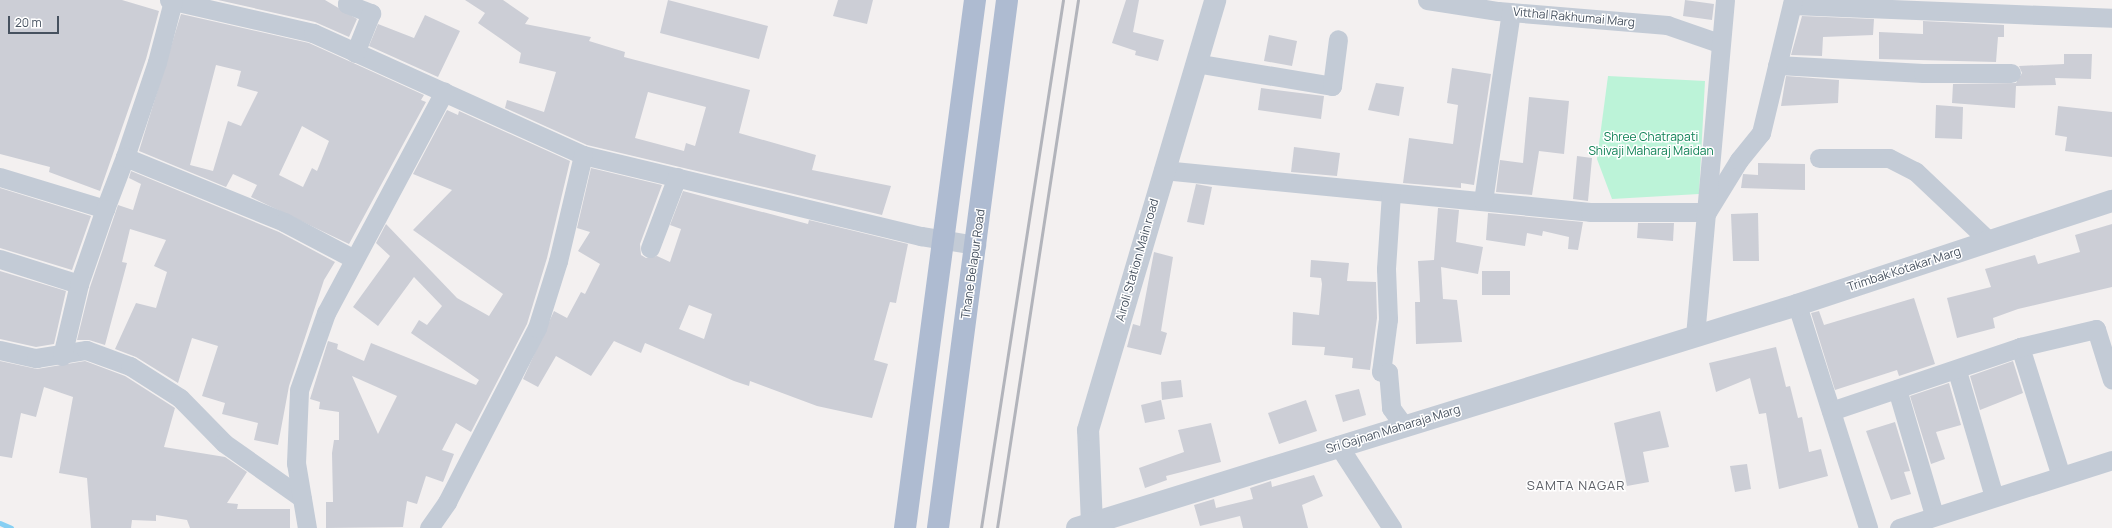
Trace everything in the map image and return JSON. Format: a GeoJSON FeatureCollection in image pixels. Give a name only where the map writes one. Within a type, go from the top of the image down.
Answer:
{"type":"FeatureCollection","features":[{"type":"Feature","properties":{"kind":"main road"},"geometry":{"type":"LineString","coordinates":[[905,528],[975,0]]}},
{"type":"Feature","properties":{"kind":"main road","name":"Thane Belapur Road"},"geometry":{"type":"LineString","coordinates":[[938,528],[1007,0]]}},
{"type":"Feature","properties":{"kind":"street"},"geometry":{"type":"LineString","coordinates":[[62,356],[79,284],[157,62],[171,0],[313,33],[583,155],[944,240],[976,245]]}},
{"type":"Feature","properties":{"kind":"street"},"geometry":{"type":"LineString","coordinates":[[348,0],[347,4],[370,13],[355,53]]}},
{"type":"Feature","properties":{"kind":"street","name":"Airoli Station Main road"},"geometry":{"type":"LineString","coordinates":[[1084,526],[1088,430],[1163,170],[1215,0]]}},
{"type":"Feature","properties":{"kind":"street","name":"Vitthal Rakhumai Marg"},"geometry":{"type":"LineString","coordinates":[[1427,0],[1511,12],[1667,25],[1719,43]]}},
{"type":"Feature","properties":{"kind":"street"},"geometry":{"type":"LineString","coordinates":[[1695,336],[1707,212],[1719,43],[1724,0]]}},
{"type":"Feature","properties":{"kind":"street"},"geometry":{"type":"LineString","coordinates":[[1707,212],[1739,160],[1761,133],[1792,2],[2112,18]]}},
{"type":"Feature","properties":{"kind":"street"},"geometry":{"type":"LineString","coordinates":[[1483,201],[1511,12]]}},
{"type":"Feature","properties":{"kind":"street"},"geometry":{"type":"LineString","coordinates":[[1195,63],[1332,86],[1338,39]]}},
{"type":"Feature","properties":{"kind":"street"},"geometry":{"type":"LineString","coordinates":[[1777,66],[1923,73],[2012,73]]}},
{"type":"Feature","properties":{"kind":"street"},"geometry":{"type":"LineString","coordinates":[[308,528],[296,463],[299,390],[326,313],[444,92]]}},
{"type":"Feature","properties":{"kind":"street"},"geometry":{"type":"LineString","coordinates":[[429,528],[447,502],[537,328],[558,261],[583,155]]}},
{"type":"Feature","properties":{"kind":"street"},"geometry":{"type":"LineString","coordinates":[[1819,158],[1861,156],[1895,162],[1915,171],[1989,241]]}},
{"type":"Feature","properties":{"kind":"street"},"geometry":{"type":"LineString","coordinates":[[124,157],[284,222],[354,259]]}},
{"type":"Feature","properties":{"kind":"street"},"geometry":{"type":"LineString","coordinates":[[1163,170],[1590,212],[1707,212]]}},
{"type":"Feature","properties":{"kind":"street"},"geometry":{"type":"LineString","coordinates":[[0,177],[105,209]]}},
{"type":"Feature","properties":{"kind":"street"},"geometry":{"type":"LineString","coordinates":[[650,248],[677,177]]}},
{"type":"Feature","properties":{"kind":"street"},"geometry":{"type":"LineString","coordinates":[[1391,193],[1386,269],[1388,319],[1381,372],[1388,372],[1391,408],[1404,426]]}},
{"type":"Feature","properties":{"kind":"street","name":"Trimbak Kotakar Marg"},"geometry":{"type":"LineString","coordinates":[[1695,336],[2112,201]]}},
{"type":"Feature","properties":{"kind":"street"},"geometry":{"type":"LineString","coordinates":[[0,259],[79,284]]}},
{"type":"Feature","properties":{"kind":"street"},"geometry":{"type":"LineString","coordinates":[[1797,304],[1868,528]]}},
{"type":"Feature","properties":{"kind":"street"},"geometry":{"type":"LineString","coordinates":[[1831,411],[1957,371],[2020,347],[2096,329],[2112,380]]}},
{"type":"Feature","properties":{"kind":"street","name":"Sri Gajnan Maharaja Marg"},"geometry":{"type":"LineString","coordinates":[[1084,526],[1338,445],[1695,336]]}},
{"type":"Feature","properties":{"kind":"street"},"geometry":{"type":"LineString","coordinates":[[2020,347],[2061,476]]}},
{"type":"Feature","properties":{"kind":"street"},"geometry":{"type":"LineString","coordinates":[[0,350],[36,358],[62,356],[86,350],[130,366],[180,398],[224,443],[302,498]]}},
{"type":"Feature","properties":{"kind":"street"},"geometry":{"type":"LineString","coordinates":[[1957,371],[1994,497]]}},
{"type":"Feature","properties":{"kind":"street"},"geometry":{"type":"LineString","coordinates":[[1897,390],[1934,515]]}},
{"type":"Feature","properties":{"kind":"street"},"geometry":{"type":"LineString","coordinates":[[1338,445],[1392,528]]}},
{"type":"Feature","properties":{"kind":"street"},"geometry":{"type":"LineString","coordinates":[[1899,528],[1934,515],[2112,460]]}},
{"type":"Feature","properties":{"kind":"green space","name":"Shree Chatrapati Shivaji Maharaj Maidan"},"geometry":{"type":"Polygon","coordinates":[[[1608,76],[1705,81],[1699,194],[1612,199],[1597,159],[1608,76]]]}},
{"type":"Feature","properties":{"kind":"building"},"geometry":{"type":"Polygon","coordinates":[[[0,0],[122,0],[159,11],[146,59],[100,191],[49,172],[50,167],[0,154],[0,0]]]}},
{"type":"Feature","properties":{"kind":"building"},"geometry":{"type":"Polygon","coordinates":[[[218,0],[325,0],[357,19],[349,37],[315,22],[218,0]]]}},
{"type":"Feature","properties":{"kind":"building"},"geometry":{"type":"Polygon","coordinates":[[[465,0],[503,0],[529,18],[525,24],[591,37],[589,41],[625,52],[624,57],[750,90],[739,133],[816,155],[812,170],[891,186],[882,215],[587,145],[505,108],[507,100],[544,112],[556,72],[519,63],[521,53],[478,23],[485,13],[465,0]],[[648,92],[635,138],[684,151],[686,143],[695,146],[706,107],[648,92]]]}},
{"type":"Feature","properties":{"kind":"building"},"geometry":{"type":"Polygon","coordinates":[[[668,0],[768,26],[759,59],[660,33],[668,0]]]}},
{"type":"Feature","properties":{"kind":"building"},"geometry":{"type":"Polygon","coordinates":[[[838,0],[873,0],[867,24],[833,16],[838,0]]]}},
{"type":"Feature","properties":{"kind":"building"},"geometry":{"type":"Polygon","coordinates":[[[1126,0],[1139,0],[1133,32],[1164,40],[1158,61],[1135,55],[1136,51],[1112,43],[1126,0]]]}},
{"type":"Feature","properties":{"kind":"building"},"geometry":{"type":"Polygon","coordinates":[[[1685,0],[1714,4],[1712,20],[1683,16],[1685,0]]]}},
{"type":"Feature","properties":{"kind":"building"},"geometry":{"type":"Polygon","coordinates":[[[181,14],[309,43],[424,95],[421,100],[426,102],[349,244],[251,197],[257,185],[233,174],[226,187],[139,151],[181,14]],[[216,65],[190,165],[213,171],[228,121],[241,126],[258,92],[237,86],[241,71],[216,65]],[[302,126],[279,175],[303,187],[312,168],[317,171],[329,141],[302,126]]]}},
{"type":"Feature","properties":{"kind":"building"},"geometry":{"type":"Polygon","coordinates":[[[425,15],[460,31],[438,77],[369,46],[378,24],[414,38],[425,15]]]}},
{"type":"Feature","properties":{"kind":"building"},"geometry":{"type":"Polygon","coordinates":[[[1802,16],[1874,19],[1873,35],[1823,37],[1822,56],[1791,55],[1802,16]]]}},
{"type":"Feature","properties":{"kind":"building"},"geometry":{"type":"Polygon","coordinates":[[[1923,21],[2004,25],[2004,37],[1998,37],[1996,62],[1879,59],[1879,32],[1923,34],[1923,21]]]}},
{"type":"Feature","properties":{"kind":"building"},"geometry":{"type":"Polygon","coordinates":[[[1269,35],[1297,41],[1292,66],[1264,61],[1269,35]]]}},
{"type":"Feature","properties":{"kind":"building"},"geometry":{"type":"Polygon","coordinates":[[[2064,54],[2092,54],[2091,79],[2055,78],[2056,85],[2016,86],[2015,108],[1952,103],[1953,84],[2016,83],[2022,73],[2019,66],[2064,64],[2064,54]]]}},
{"type":"Feature","properties":{"kind":"building"},"geometry":{"type":"Polygon","coordinates":[[[1452,68],[1491,74],[1474,185],[1461,183],[1461,188],[1403,183],[1409,138],[1453,144],[1458,105],[1447,103],[1452,68]]]}},
{"type":"Feature","properties":{"kind":"building"},"geometry":{"type":"Polygon","coordinates":[[[1786,76],[1839,80],[1838,103],[1781,106],[1786,76]]]}},
{"type":"Feature","properties":{"kind":"building"},"geometry":{"type":"Polygon","coordinates":[[[1376,83],[1404,87],[1399,116],[1368,110],[1376,83]]]}},
{"type":"Feature","properties":{"kind":"building"},"geometry":{"type":"Polygon","coordinates":[[[1261,88],[1324,96],[1321,119],[1258,110],[1261,88]]]}},
{"type":"Feature","properties":{"kind":"building"},"geometry":{"type":"Polygon","coordinates":[[[1529,97],[1569,101],[1564,154],[1539,151],[1532,195],[1496,192],[1500,160],[1523,163],[1529,97]]]}},
{"type":"Feature","properties":{"kind":"building"},"geometry":{"type":"Polygon","coordinates":[[[1936,105],[1963,107],[1962,139],[1935,138],[1936,105]]]}},
{"type":"Feature","properties":{"kind":"building"},"geometry":{"type":"Polygon","coordinates":[[[2058,106],[2112,112],[2112,157],[2065,151],[2067,137],[2055,135],[2058,106]]]}},
{"type":"Feature","properties":{"kind":"building"},"geometry":{"type":"Polygon","coordinates":[[[447,110],[458,115],[459,111],[570,161],[547,258],[527,324],[471,432],[456,423],[442,450],[454,454],[443,482],[426,476],[417,504],[407,501],[403,527],[326,528],[326,502],[333,502],[332,453],[334,440],[339,440],[339,412],[319,409],[320,402],[310,399],[328,341],[338,344],[337,349],[364,361],[371,343],[476,385],[479,380],[411,333],[419,320],[427,325],[442,306],[414,277],[378,326],[353,307],[390,256],[376,243],[386,224],[457,298],[489,316],[503,294],[413,230],[452,190],[413,174],[447,110]],[[352,376],[378,434],[397,396],[352,376]]]}},
{"type":"Feature","properties":{"kind":"building"},"geometry":{"type":"Polygon","coordinates":[[[1294,147],[1340,153],[1337,176],[1291,172],[1294,147]]]}},
{"type":"Feature","properties":{"kind":"building"},"geometry":{"type":"Polygon","coordinates":[[[1577,156],[1592,158],[1588,201],[1573,199],[1577,156]]]}},
{"type":"Feature","properties":{"kind":"building"},"geometry":{"type":"Polygon","coordinates":[[[1758,163],[1805,164],[1805,190],[1741,188],[1743,174],[1758,175],[1758,163]]]}},
{"type":"Feature","properties":{"kind":"building"},"geometry":{"type":"Polygon","coordinates":[[[591,168],[662,185],[640,244],[641,255],[646,258],[657,256],[670,262],[681,229],[670,225],[683,191],[808,224],[809,220],[908,244],[896,303],[890,302],[874,360],[888,364],[872,418],[817,406],[750,381],[749,386],[645,343],[641,353],[614,341],[591,376],[556,356],[538,387],[523,379],[554,311],[567,318],[581,292],[585,294],[600,264],[578,251],[590,232],[577,228],[591,168]],[[689,305],[679,329],[704,339],[712,314],[689,305]]]}},
{"type":"Feature","properties":{"kind":"building"},"geometry":{"type":"Polygon","coordinates":[[[131,171],[279,232],[335,262],[324,280],[289,386],[278,445],[254,440],[258,423],[222,414],[225,403],[202,396],[218,346],[192,338],[178,383],[136,357],[115,349],[136,303],[156,308],[167,272],[154,266],[166,240],[130,229],[122,262],[127,263],[105,345],[89,340],[77,340],[90,287],[118,205],[133,210],[141,184],[129,178],[131,171]]]}},
{"type":"Feature","properties":{"kind":"building"},"geometry":{"type":"Polygon","coordinates":[[[1196,184],[1212,187],[1204,225],[1187,222],[1196,184]]]}},
{"type":"Feature","properties":{"kind":"building"},"geometry":{"type":"Polygon","coordinates":[[[0,188],[91,216],[72,270],[0,248],[0,188]]]}},
{"type":"Feature","properties":{"kind":"building"},"geometry":{"type":"Polygon","coordinates":[[[1438,208],[1459,210],[1456,242],[1483,247],[1478,274],[1441,267],[1443,299],[1457,300],[1462,342],[1416,344],[1415,302],[1420,302],[1418,261],[1434,260],[1438,208]]]}},
{"type":"Feature","properties":{"kind":"building"},"geometry":{"type":"Polygon","coordinates":[[[1488,213],[1583,222],[1578,250],[1568,249],[1569,237],[1543,231],[1542,236],[1527,233],[1525,246],[1486,240],[1488,213]]]}},
{"type":"Feature","properties":{"kind":"building"},"geometry":{"type":"Polygon","coordinates":[[[1758,213],[1759,261],[1733,261],[1731,214],[1758,213]]]}},
{"type":"Feature","properties":{"kind":"building"},"geometry":{"type":"Polygon","coordinates":[[[1638,223],[1674,223],[1673,241],[1637,238],[1638,223]]]}},
{"type":"Feature","properties":{"kind":"building"},"geometry":{"type":"Polygon","coordinates":[[[2112,224],[2112,287],[2018,309],[1993,318],[1995,328],[1957,338],[1947,298],[1991,287],[1985,269],[2035,255],[2038,264],[2080,252],[2075,235],[2112,224]]]}},
{"type":"Feature","properties":{"kind":"building"},"geometry":{"type":"Polygon","coordinates":[[[1154,252],[1173,257],[1161,331],[1167,333],[1161,355],[1127,347],[1133,324],[1140,326],[1154,252]]]}},
{"type":"Feature","properties":{"kind":"building"},"geometry":{"type":"Polygon","coordinates":[[[1311,260],[1349,263],[1347,281],[1376,282],[1377,318],[1370,370],[1352,368],[1353,358],[1324,355],[1325,347],[1292,345],[1293,312],[1319,315],[1322,284],[1321,278],[1310,277],[1311,260]]]}},
{"type":"Feature","properties":{"kind":"building"},"geometry":{"type":"Polygon","coordinates":[[[0,271],[66,291],[54,344],[36,347],[0,339],[0,271]]]}},
{"type":"Feature","properties":{"kind":"building"},"geometry":{"type":"Polygon","coordinates":[[[1482,271],[1510,271],[1510,295],[1482,295],[1482,271]]]}},
{"type":"Feature","properties":{"kind":"building"},"geometry":{"type":"Polygon","coordinates":[[[1914,298],[1935,364],[1899,376],[1897,370],[1835,390],[1811,313],[1819,311],[1824,325],[1914,298]]]}},
{"type":"Feature","properties":{"kind":"building"},"geometry":{"type":"Polygon","coordinates":[[[1776,347],[1786,387],[1790,386],[1798,418],[1802,417],[1809,452],[1821,449],[1828,476],[1779,489],[1766,413],[1759,414],[1750,378],[1716,392],[1709,363],[1776,347]]]}},
{"type":"Feature","properties":{"kind":"building"},"geometry":{"type":"Polygon","coordinates":[[[0,361],[37,369],[85,361],[125,376],[175,408],[164,447],[225,457],[247,472],[227,503],[238,504],[237,509],[290,509],[290,528],[190,528],[187,520],[156,515],[156,521],[132,520],[131,528],[91,528],[87,478],[59,473],[73,397],[44,387],[36,417],[21,413],[12,458],[0,456],[0,361]]]}},
{"type":"Feature","properties":{"kind":"building"},"geometry":{"type":"Polygon","coordinates":[[[2013,361],[2023,393],[1980,410],[1970,376],[2013,361]]]}},
{"type":"Feature","properties":{"kind":"building"},"geometry":{"type":"Polygon","coordinates":[[[1181,380],[1183,397],[1162,400],[1161,382],[1181,380]]]}},
{"type":"Feature","properties":{"kind":"building"},"geometry":{"type":"Polygon","coordinates":[[[1949,383],[1961,425],[1936,432],[1945,459],[1931,464],[1910,396],[1949,383]]]}},
{"type":"Feature","properties":{"kind":"building"},"geometry":{"type":"Polygon","coordinates":[[[1359,389],[1366,415],[1343,422],[1335,395],[1359,389]]]}},
{"type":"Feature","properties":{"kind":"building"},"geometry":{"type":"Polygon","coordinates":[[[1161,400],[1165,419],[1145,423],[1141,405],[1161,400]]]}},
{"type":"Feature","properties":{"kind":"building"},"geometry":{"type":"Polygon","coordinates":[[[1306,400],[1317,431],[1279,444],[1268,413],[1306,400]]]}},
{"type":"Feature","properties":{"kind":"building"},"geometry":{"type":"Polygon","coordinates":[[[1660,411],[1669,447],[1643,452],[1649,482],[1627,486],[1614,423],[1660,411]]]}},
{"type":"Feature","properties":{"kind":"building"},"geometry":{"type":"Polygon","coordinates":[[[1895,422],[1910,471],[1904,472],[1911,494],[1891,500],[1866,431],[1895,422]]]}},
{"type":"Feature","properties":{"kind":"building"},"geometry":{"type":"Polygon","coordinates":[[[1211,423],[1221,462],[1166,476],[1167,480],[1145,488],[1139,468],[1184,452],[1178,430],[1211,423]]]}},
{"type":"Feature","properties":{"kind":"building"},"geometry":{"type":"Polygon","coordinates":[[[1747,464],[1751,489],[1735,492],[1730,466],[1747,464]]]}},
{"type":"Feature","properties":{"kind":"building"},"geometry":{"type":"Polygon","coordinates":[[[1314,475],[1323,496],[1302,505],[1308,528],[1243,528],[1240,516],[1200,526],[1194,505],[1214,499],[1216,508],[1253,499],[1250,488],[1271,481],[1272,487],[1314,475]]]}},
{"type":"Feature","properties":{"kind":"waterway"},"geometry":{"type":"LineString","coordinates":[[0,523],[11,528]]}},
{"type":"Feature","properties":{"kind":"railway"},"geometry":{"type":"LineString","coordinates":[[981,528],[1063,0]]}},
{"type":"Feature","properties":{"kind":"railway"},"geometry":{"type":"LineString","coordinates":[[997,528],[1078,0]]}},
{"type":"Feature","properties":{"kind":"district","name":"SAMTA NAGAR"},"geometry":{"type":"Point","coordinates":[1576,485]}}]}
